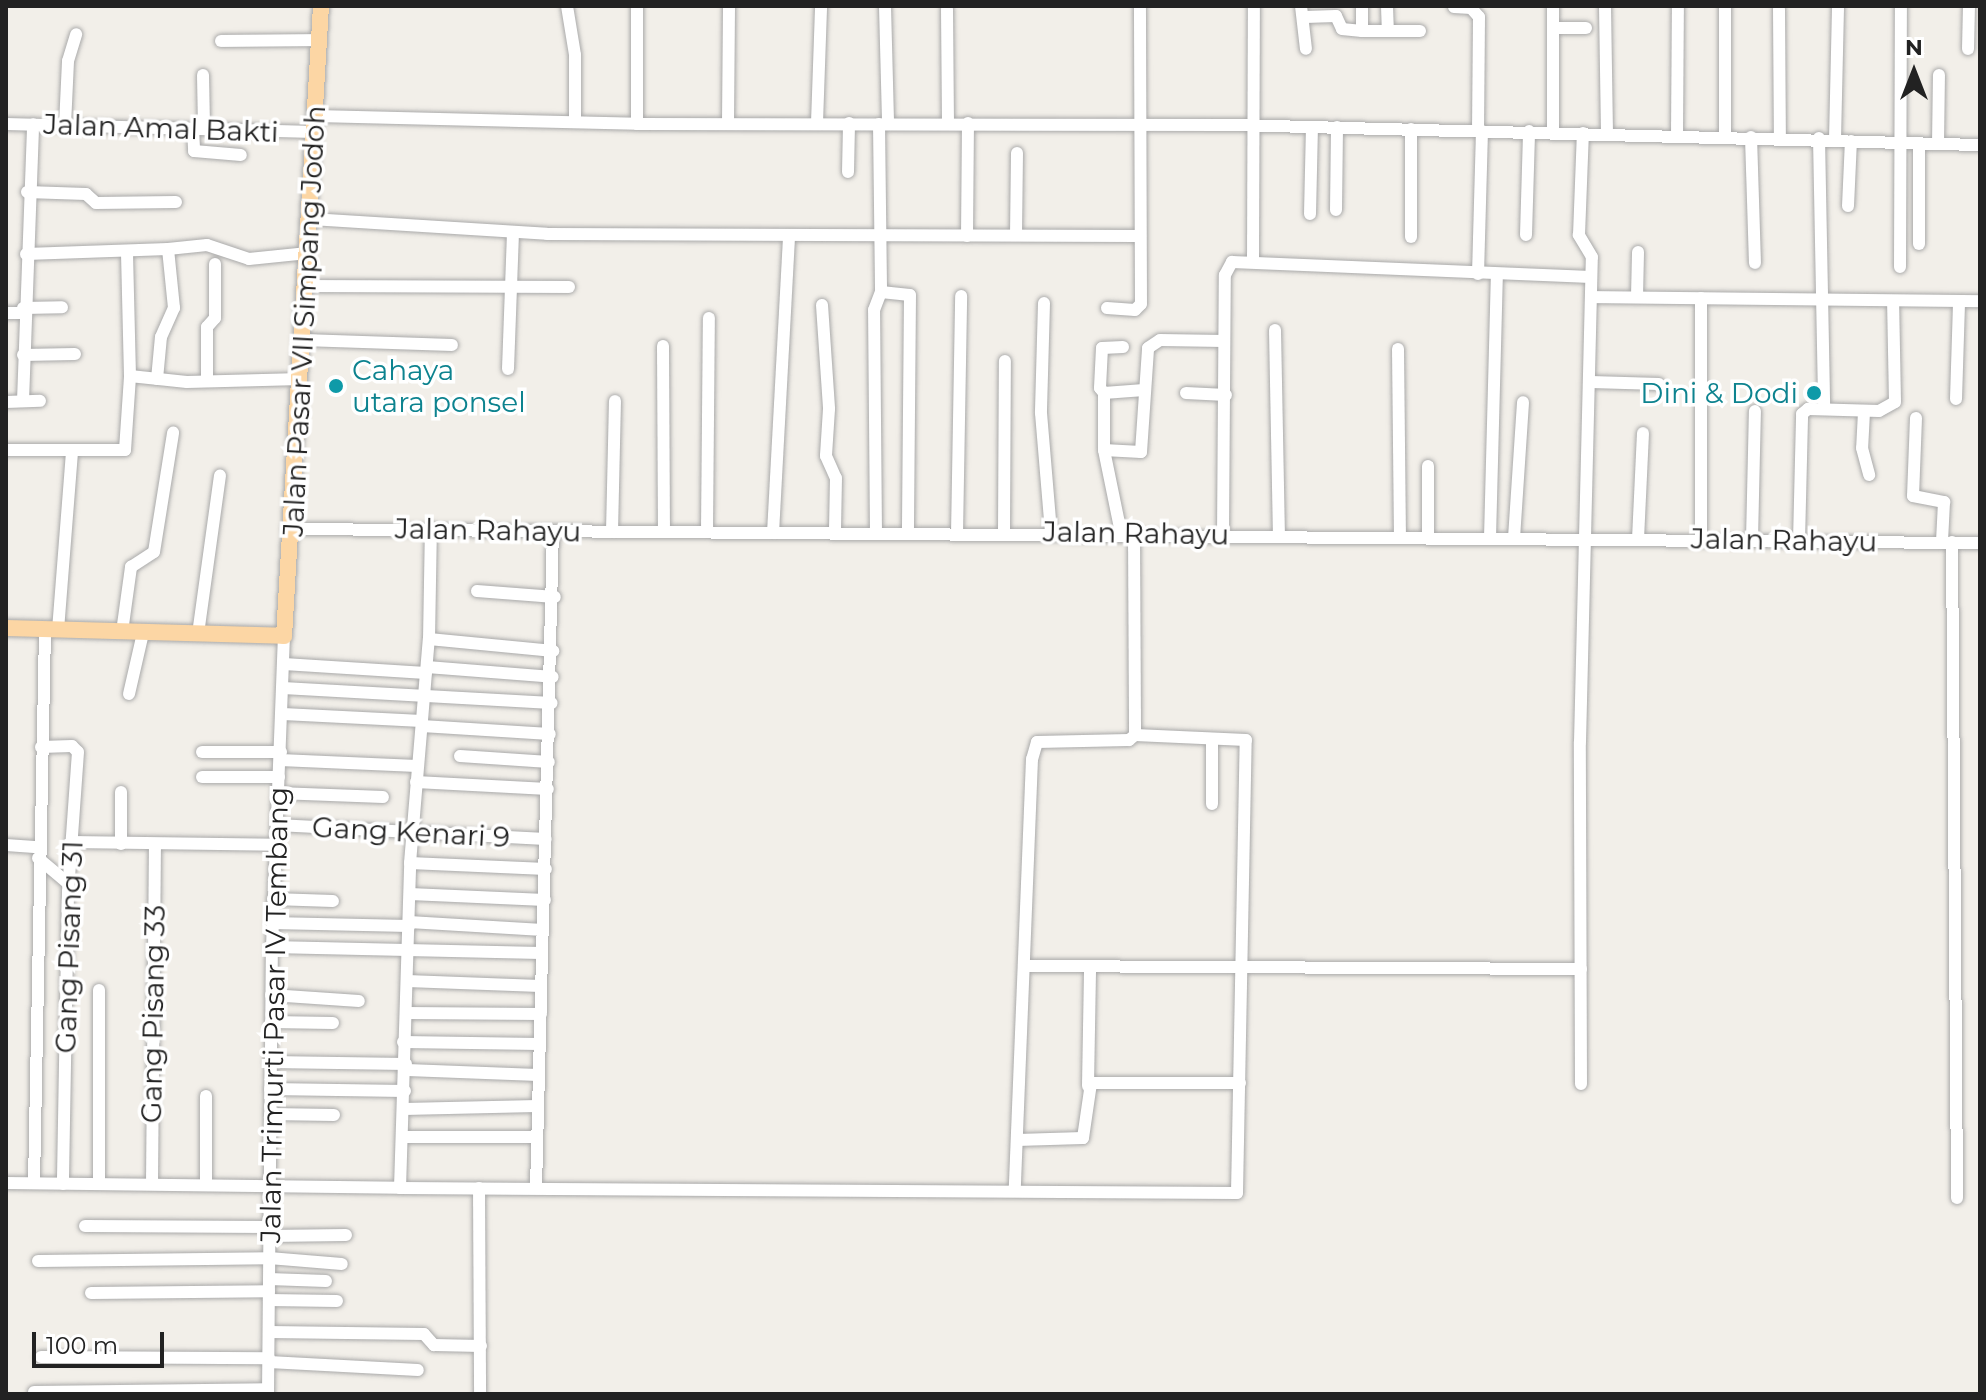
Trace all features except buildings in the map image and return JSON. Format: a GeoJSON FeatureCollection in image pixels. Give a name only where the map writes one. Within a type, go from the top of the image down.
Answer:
{"type":"FeatureCollection","features":[{"type":"Feature","properties":{"kind":"main road","name":"Jalan Pasar VII Simpang Jodoh"},"geometry":{"type":"LineString","coordinates":[[284,636],[311,219],[321,6]]}},
{"type":"Feature","properties":{"kind":"main road"},"geometry":{"type":"LineString","coordinates":[[6,628],[284,636]]}},
{"type":"Feature","properties":{"kind":"street"},"geometry":{"type":"LineString","coordinates":[[567,6],[575,45],[575,121]]}},
{"type":"Feature","properties":{"kind":"street"},"geometry":{"type":"LineString","coordinates":[[637,6],[637,124]]}},
{"type":"Feature","properties":{"kind":"street"},"geometry":{"type":"LineString","coordinates":[[728,122],[729,6]]}},
{"type":"Feature","properties":{"kind":"street"},"geometry":{"type":"LineString","coordinates":[[817,123],[821,6]]}},
{"type":"Feature","properties":{"kind":"street"},"geometry":{"type":"LineString","coordinates":[[876,533],[874,310],[881,292],[885,6]]}},
{"type":"Feature","properties":{"kind":"street"},"geometry":{"type":"LineString","coordinates":[[1107,308],[1140,308],[1140,6]]}},
{"type":"Feature","properties":{"kind":"street"},"geometry":{"type":"LineString","coordinates":[[1253,262],[1254,6]]}},
{"type":"Feature","properties":{"kind":"street"},"geometry":{"type":"LineString","coordinates":[[1362,6],[1362,31]]}},
{"type":"Feature","properties":{"kind":"street"},"geometry":{"type":"LineString","coordinates":[[1387,6],[1388,31]]}},
{"type":"Feature","properties":{"kind":"street"},"geometry":{"type":"LineString","coordinates":[[1553,6],[1553,132]]}},
{"type":"Feature","properties":{"kind":"street"},"geometry":{"type":"LineString","coordinates":[[1605,6],[1607,132]]}},
{"type":"Feature","properties":{"kind":"street"},"geometry":{"type":"LineString","coordinates":[[1677,135],[1678,6]]}},
{"type":"Feature","properties":{"kind":"street"},"geometry":{"type":"LineString","coordinates":[[1725,6],[1725,136]]}},
{"type":"Feature","properties":{"kind":"street"},"geometry":{"type":"LineString","coordinates":[[1835,140],[1838,6]]}},
{"type":"Feature","properties":{"kind":"street"},"geometry":{"type":"LineString","coordinates":[[1900,267],[1901,6]]}},
{"type":"Feature","properties":{"kind":"street"},"geometry":{"type":"LineString","coordinates":[[1968,49],[1969,6]]}},
{"type":"Feature","properties":{"kind":"street"},"geometry":{"type":"LineString","coordinates":[[1454,7],[1471,8],[1479,17],[1478,274]]}},
{"type":"Feature","properties":{"kind":"street"},"geometry":{"type":"LineString","coordinates":[[947,9],[948,123]]}},
{"type":"Feature","properties":{"kind":"street"},"geometry":{"type":"LineString","coordinates":[[1779,9],[1780,137]]}},
{"type":"Feature","properties":{"kind":"street"},"geometry":{"type":"LineString","coordinates":[[1306,49],[1303,11],[1336,16],[1342,29],[1420,31]]}},
{"type":"Feature","properties":{"kind":"street"},"geometry":{"type":"LineString","coordinates":[[1553,28],[1586,28]]}},
{"type":"Feature","properties":{"kind":"street"},"geometry":{"type":"LineString","coordinates":[[65,125],[68,61],[76,34]]}},
{"type":"Feature","properties":{"kind":"street"},"geometry":{"type":"LineString","coordinates":[[221,41],[320,40]]}},
{"type":"Feature","properties":{"kind":"street"},"geometry":{"type":"LineString","coordinates":[[203,75],[194,151],[241,155]]}},
{"type":"Feature","properties":{"kind":"street"},"geometry":{"type":"LineString","coordinates":[[1938,144],[1939,75]]}},
{"type":"Feature","properties":{"kind":"street","name":"Jalan Amal Bakti"},"geometry":{"type":"LineString","coordinates":[[6,124],[199,129],[316,124],[575,121],[637,124],[1230,125],[1607,132],[1980,145]]}},
{"type":"Feature","properties":{"kind":"street"},"geometry":{"type":"LineString","coordinates":[[848,172],[849,123]]}},
{"type":"Feature","properties":{"kind":"street"},"geometry":{"type":"LineString","coordinates":[[967,236],[968,123]]}},
{"type":"Feature","properties":{"kind":"street"},"geometry":{"type":"LineString","coordinates":[[23,401],[27,192],[33,124]]}},
{"type":"Feature","properties":{"kind":"street"},"geometry":{"type":"LineString","coordinates":[[1336,210],[1337,127]]}},
{"type":"Feature","properties":{"kind":"street"},"geometry":{"type":"LineString","coordinates":[[1310,214],[1312,128]]}},
{"type":"Feature","properties":{"kind":"street"},"geometry":{"type":"LineString","coordinates":[[1411,129],[1411,237]]}},
{"type":"Feature","properties":{"kind":"street"},"geometry":{"type":"LineString","coordinates":[[1526,235],[1529,131]]}},
{"type":"Feature","properties":{"kind":"street"},"geometry":{"type":"LineString","coordinates":[[1581,1084],[1580,742],[1589,538],[1592,250],[1581,240],[1579,226],[1583,133]]}},
{"type":"Feature","properties":{"kind":"street"},"geometry":{"type":"LineString","coordinates":[[1751,137],[1755,263]]}},
{"type":"Feature","properties":{"kind":"street"},"geometry":{"type":"LineString","coordinates":[[1819,138],[1825,301],[1824,409]]}},
{"type":"Feature","properties":{"kind":"street"},"geometry":{"type":"LineString","coordinates":[[1848,206],[1851,141]]}},
{"type":"Feature","properties":{"kind":"street"},"geometry":{"type":"LineString","coordinates":[[1919,144],[1919,244]]}},
{"type":"Feature","properties":{"kind":"street"},"geometry":{"type":"LineString","coordinates":[[1016,235],[1017,153]]}},
{"type":"Feature","properties":{"kind":"street"},"geometry":{"type":"LineString","coordinates":[[27,192],[86,194],[96,203],[176,202]]}},
{"type":"Feature","properties":{"kind":"street"},"geometry":{"type":"LineString","coordinates":[[311,219],[513,233],[1138,236]]}},
{"type":"Feature","properties":{"kind":"street"},"geometry":{"type":"LineString","coordinates":[[508,369],[513,233]]}},
{"type":"Feature","properties":{"kind":"street"},"geometry":{"type":"LineString","coordinates":[[773,533],[789,235]]}},
{"type":"Feature","properties":{"kind":"street"},"geometry":{"type":"LineString","coordinates":[[26,254],[127,254],[207,245],[219,258],[249,259],[261,254],[308,253]]}},
{"type":"Feature","properties":{"kind":"street"},"geometry":{"type":"LineString","coordinates":[[157,379],[161,337],[174,308],[168,249]]}},
{"type":"Feature","properties":{"kind":"street"},"geometry":{"type":"LineString","coordinates":[[1637,297],[1638,252]]}},
{"type":"Feature","properties":{"kind":"street"},"geometry":{"type":"LineString","coordinates":[[6,450],[72,453],[124,451],[130,376],[127,254]]}},
{"type":"Feature","properties":{"kind":"street"},"geometry":{"type":"LineString","coordinates":[[207,381],[207,327],[215,318],[219,258]]}},
{"type":"Feature","properties":{"kind":"street"},"geometry":{"type":"LineString","coordinates":[[1223,535],[1225,269],[1235,261],[1591,277]]}},
{"type":"Feature","properties":{"kind":"street"},"geometry":{"type":"LineString","coordinates":[[1490,538],[1497,274]]}},
{"type":"Feature","properties":{"kind":"street"},"geometry":{"type":"LineString","coordinates":[[307,286],[569,287]]}},
{"type":"Feature","properties":{"kind":"street"},"geometry":{"type":"LineString","coordinates":[[881,292],[910,295],[908,533]]}},
{"type":"Feature","properties":{"kind":"street"},"geometry":{"type":"LineString","coordinates":[[957,534],[961,296]]}},
{"type":"Feature","properties":{"kind":"street"},"geometry":{"type":"LineString","coordinates":[[1591,297],[1980,301]]}},
{"type":"Feature","properties":{"kind":"street"},"geometry":{"type":"LineString","coordinates":[[1701,298],[1701,540]]}},
{"type":"Feature","properties":{"kind":"street"},"geometry":{"type":"LineString","coordinates":[[1799,541],[1802,414],[1824,409],[1864,412],[1887,408],[1897,394],[1893,301]]}},
{"type":"Feature","properties":{"kind":"street"},"geometry":{"type":"LineString","coordinates":[[1956,399],[1959,302]]}},
{"type":"Feature","properties":{"kind":"street"},"geometry":{"type":"LineString","coordinates":[[1044,303],[1041,413],[1051,532]]}},
{"type":"Feature","properties":{"kind":"street"},"geometry":{"type":"LineString","coordinates":[[822,305],[829,409],[826,456],[836,478],[835,532]]}},
{"type":"Feature","properties":{"kind":"street"},"geometry":{"type":"LineString","coordinates":[[6,313],[62,307]]}},
{"type":"Feature","properties":{"kind":"street"},"geometry":{"type":"LineString","coordinates":[[707,532],[709,318]]}},
{"type":"Feature","properties":{"kind":"street"},"geometry":{"type":"LineString","coordinates":[[1275,330],[1279,535]]}},
{"type":"Feature","properties":{"kind":"street"},"geometry":{"type":"LineString","coordinates":[[303,340],[452,345]]}},
{"type":"Feature","properties":{"kind":"street"},"geometry":{"type":"LineString","coordinates":[[1104,450],[1143,450],[1141,394],[1151,344],[1224,341]]}},
{"type":"Feature","properties":{"kind":"street"},"geometry":{"type":"LineString","coordinates":[[663,346],[664,532]]}},
{"type":"Feature","properties":{"kind":"street"},"geometry":{"type":"LineString","coordinates":[[1123,347],[1102,348],[1104,450],[1127,533],[1135,735]]}},
{"type":"Feature","properties":{"kind":"street"},"geometry":{"type":"LineString","coordinates":[[1398,349],[1400,536]]}},
{"type":"Feature","properties":{"kind":"street"},"geometry":{"type":"LineString","coordinates":[[23,355],[75,354]]}},
{"type":"Feature","properties":{"kind":"street"},"geometry":{"type":"LineString","coordinates":[[1004,532],[1005,361]]}},
{"type":"Feature","properties":{"kind":"street"},"geometry":{"type":"LineString","coordinates":[[130,376],[207,381],[301,379]]}},
{"type":"Feature","properties":{"kind":"street"},"geometry":{"type":"LineString","coordinates":[[1591,382],[1659,384]]}},
{"type":"Feature","properties":{"kind":"street"},"geometry":{"type":"LineString","coordinates":[[1104,393],[1141,394]]}},
{"type":"Feature","properties":{"kind":"street"},"geometry":{"type":"LineString","coordinates":[[1186,393],[1226,395]]}},
{"type":"Feature","properties":{"kind":"street"},"geometry":{"type":"LineString","coordinates":[[6,402],[40,401]]}},
{"type":"Feature","properties":{"kind":"street"},"geometry":{"type":"LineString","coordinates":[[612,532],[615,401]]}},
{"type":"Feature","properties":{"kind":"street"},"geometry":{"type":"LineString","coordinates":[[1514,538],[1523,402]]}},
{"type":"Feature","properties":{"kind":"street"},"geometry":{"type":"LineString","coordinates":[[1752,540],[1755,411]]}},
{"type":"Feature","properties":{"kind":"street"},"geometry":{"type":"LineString","coordinates":[[1864,412],[1862,448],[1869,475]]}},
{"type":"Feature","properties":{"kind":"street"},"geometry":{"type":"LineString","coordinates":[[1916,418],[1913,494],[1944,502],[1947,542],[1957,1198]]}},
{"type":"Feature","properties":{"kind":"street"},"geometry":{"type":"LineString","coordinates":[[122,632],[131,567],[154,552],[173,433]]}},
{"type":"Feature","properties":{"kind":"street"},"geometry":{"type":"LineString","coordinates":[[1638,539],[1643,433]]}},
{"type":"Feature","properties":{"kind":"street"},"geometry":{"type":"LineString","coordinates":[[34,1183],[41,747],[72,453]]}},
{"type":"Feature","properties":{"kind":"street"},"geometry":{"type":"LineString","coordinates":[[1428,466],[1428,536]]}},
{"type":"Feature","properties":{"kind":"street"},"geometry":{"type":"LineString","coordinates":[[198,634],[220,476]]}},
{"type":"Feature","properties":{"kind":"street"},"geometry":{"type":"LineString","coordinates":[[400,1188],[404,1137],[406,1067],[403,1042],[410,863],[429,639],[431,528]]}},
{"type":"Feature","properties":{"kind":"street","name":"Jalan Rahayu"},"geometry":{"type":"LineString","coordinates":[[292,529],[1051,532],[1980,543]]}},
{"type":"Feature","properties":{"kind":"street"},"geometry":{"type":"LineString","coordinates":[[536,1188],[541,953],[553,677],[553,531]]}},
{"type":"Feature","properties":{"kind":"street"},"geometry":{"type":"LineString","coordinates":[[477,591],[555,597]]}},
{"type":"Feature","properties":{"kind":"street"},"geometry":{"type":"LineString","coordinates":[[129,694],[143,633]]}},
{"type":"Feature","properties":{"kind":"street","name":"Jalan Trimurti Pasar IV Tembang"},"geometry":{"type":"LineString","coordinates":[[268,1392],[272,923],[284,636]]}},
{"type":"Feature","properties":{"kind":"street"},"geometry":{"type":"LineString","coordinates":[[429,639],[553,651]]}},
{"type":"Feature","properties":{"kind":"street"},"geometry":{"type":"LineString","coordinates":[[284,664],[553,677]]}},
{"type":"Feature","properties":{"kind":"street"},"geometry":{"type":"LineString","coordinates":[[283,688],[552,703]]}},
{"type":"Feature","properties":{"kind":"street"},"geometry":{"type":"LineString","coordinates":[[283,714],[550,734]]}},
{"type":"Feature","properties":{"kind":"street"},"geometry":{"type":"LineString","coordinates":[[6,1183],[1237,1193],[1246,740],[1135,735],[1129,740],[1037,742],[1032,759],[1015,1191]]}},
{"type":"Feature","properties":{"kind":"street"},"geometry":{"type":"LineString","coordinates":[[1212,740],[1212,804]]}},
{"type":"Feature","properties":{"kind":"street","name":"Gang Pisang 31"},"geometry":{"type":"LineString","coordinates":[[41,747],[78,750],[68,883],[63,1184]]}},
{"type":"Feature","properties":{"kind":"street"},"geometry":{"type":"LineString","coordinates":[[202,752],[417,766]]}},
{"type":"Feature","properties":{"kind":"street"},"geometry":{"type":"LineString","coordinates":[[460,756],[549,762]]}},
{"type":"Feature","properties":{"kind":"street"},"geometry":{"type":"LineString","coordinates":[[202,777],[279,777]]}},
{"type":"Feature","properties":{"kind":"street"},"geometry":{"type":"LineString","coordinates":[[416,782],[548,789]]}},
{"type":"Feature","properties":{"kind":"street"},"geometry":{"type":"LineString","coordinates":[[121,792],[121,844]]}},
{"type":"Feature","properties":{"kind":"street"},"geometry":{"type":"LineString","coordinates":[[278,793],[383,797]]}},
{"type":"Feature","properties":{"kind":"street","name":"Gang Kenari 9"},"geometry":{"type":"LineString","coordinates":[[277,825],[546,839]]}},
{"type":"Feature","properties":{"kind":"street"},"geometry":{"type":"LineString","coordinates":[[71,842],[276,845]]}},
{"type":"Feature","properties":{"kind":"street","name":"Gang Pisang 33"},"geometry":{"type":"LineString","coordinates":[[152,1184],[155,844]]}},
{"type":"Feature","properties":{"kind":"street"},"geometry":{"type":"LineString","coordinates":[[6,845],[38,852],[68,883]]}},
{"type":"Feature","properties":{"kind":"street"},"geometry":{"type":"LineString","coordinates":[[410,863],[546,869]]}},
{"type":"Feature","properties":{"kind":"street"},"geometry":{"type":"LineString","coordinates":[[410,894],[545,900]]}},
{"type":"Feature","properties":{"kind":"street"},"geometry":{"type":"LineString","coordinates":[[273,899],[333,901]]}},
{"type":"Feature","properties":{"kind":"street"},"geometry":{"type":"LineString","coordinates":[[272,923],[409,924],[543,930]]}},
{"type":"Feature","properties":{"kind":"street"},"geometry":{"type":"LineString","coordinates":[[272,947],[541,953]]}},
{"type":"Feature","properties":{"kind":"street"},"geometry":{"type":"LineString","coordinates":[[1025,966],[1581,969]]}},
{"type":"Feature","properties":{"kind":"street"},"geometry":{"type":"LineString","coordinates":[[1017,1140],[1083,1138],[1088,1086],[1090,967]]}},
{"type":"Feature","properties":{"kind":"street"},"geometry":{"type":"LineString","coordinates":[[407,981],[540,986]]}},
{"type":"Feature","properties":{"kind":"street"},"geometry":{"type":"LineString","coordinates":[[99,990],[99,1184]]}},
{"type":"Feature","properties":{"kind":"street"},"geometry":{"type":"LineString","coordinates":[[271,995],[359,1001]]}},
{"type":"Feature","properties":{"kind":"street"},"geometry":{"type":"LineString","coordinates":[[406,1013],[541,1014]]}},
{"type":"Feature","properties":{"kind":"street"},"geometry":{"type":"LineString","coordinates":[[271,1022],[333,1023]]}},
{"type":"Feature","properties":{"kind":"street"},"geometry":{"type":"LineString","coordinates":[[403,1042],[539,1044]]}},
{"type":"Feature","properties":{"kind":"street"},"geometry":{"type":"LineString","coordinates":[[270,1062],[538,1075]]}},
{"type":"Feature","properties":{"kind":"street"},"geometry":{"type":"LineString","coordinates":[[1088,1086],[1240,1083]]}},
{"type":"Feature","properties":{"kind":"street"},"geometry":{"type":"LineString","coordinates":[[270,1089],[405,1091]]}},
{"type":"Feature","properties":{"kind":"street"},"geometry":{"type":"LineString","coordinates":[[206,1096],[206,1185]]}},
{"type":"Feature","properties":{"kind":"street"},"geometry":{"type":"LineString","coordinates":[[404,1109],[537,1106]]}},
{"type":"Feature","properties":{"kind":"street"},"geometry":{"type":"LineString","coordinates":[[270,1114],[334,1115]]}},
{"type":"Feature","properties":{"kind":"street"},"geometry":{"type":"LineString","coordinates":[[404,1137],[537,1137]]}},
{"type":"Feature","properties":{"kind":"street"},"geometry":{"type":"LineString","coordinates":[[479,1188],[480,1394]]}},
{"type":"Feature","properties":{"kind":"street"},"geometry":{"type":"LineString","coordinates":[[85,1226],[346,1235]]}},
{"type":"Feature","properties":{"kind":"street"},"geometry":{"type":"LineString","coordinates":[[38,1261],[269,1258],[342,1264]]}},
{"type":"Feature","properties":{"kind":"street"},"geometry":{"type":"LineString","coordinates":[[91,1293],[269,1290],[326,1281]]}},
{"type":"Feature","properties":{"kind":"street"},"geometry":{"type":"LineString","coordinates":[[269,1290],[337,1301]]}},
{"type":"Feature","properties":{"kind":"street"},"geometry":{"type":"LineString","coordinates":[[269,1332],[424,1334],[432,1345],[481,1346]]}},
{"type":"Feature","properties":{"kind":"street"},"geometry":{"type":"LineString","coordinates":[[41,1357],[269,1360],[418,1370]]}},
{"type":"Feature","properties":{"kind":"street"},"geometry":{"type":"LineString","coordinates":[[34,1392],[268,1392]]}},
{"type":"Feature","properties":{"kind":"place","name":"Cahaya utara ponsel"},"geometry":{"type":"Point","coordinates":[336,386]}},
{"type":"Feature","properties":{"kind":"place","name":"Dini & Dodi"},"geometry":{"type":"Point","coordinates":[1814,393]}}]}
